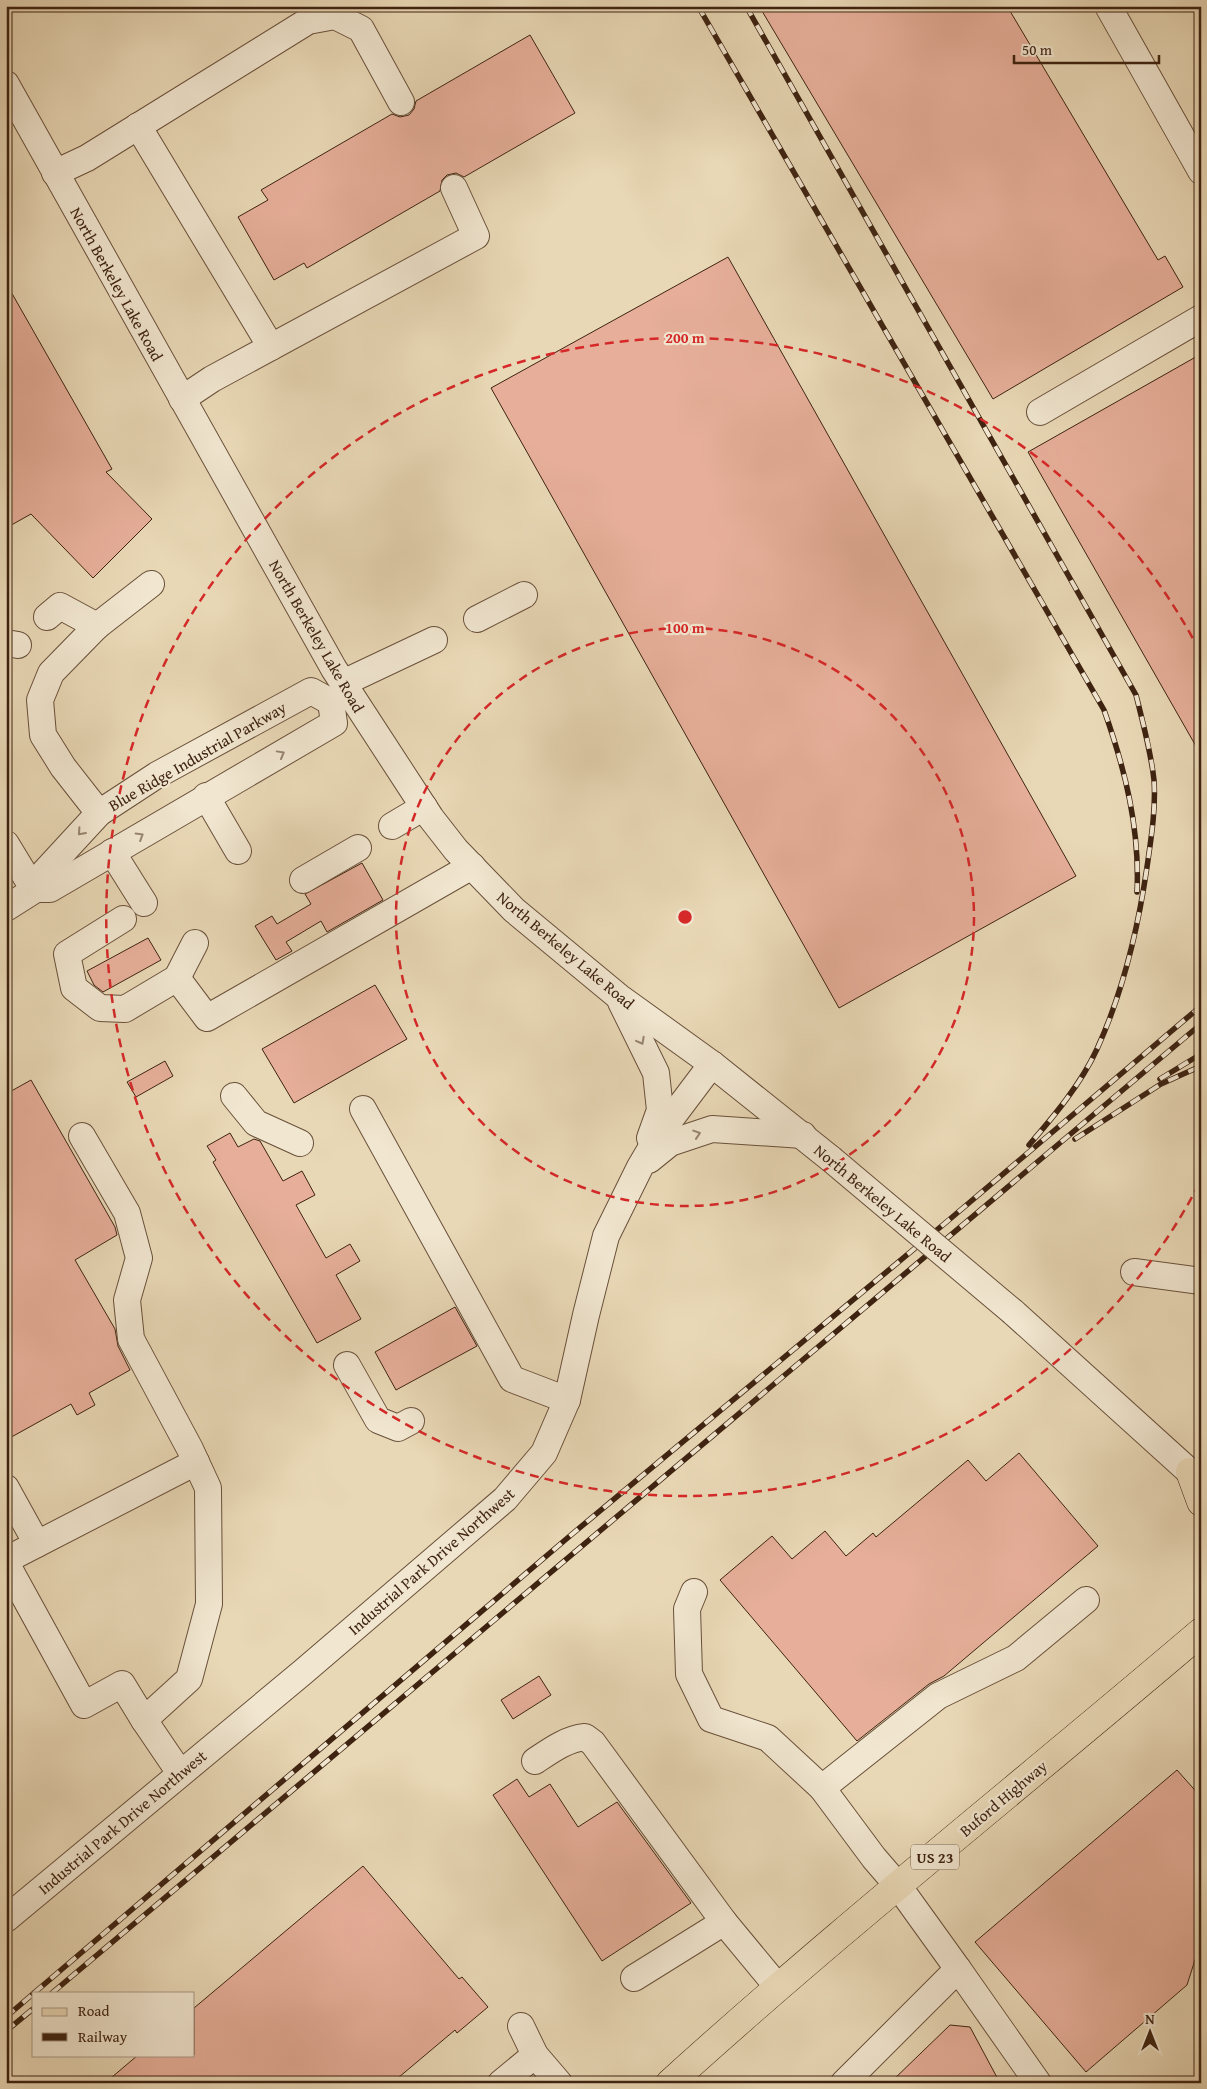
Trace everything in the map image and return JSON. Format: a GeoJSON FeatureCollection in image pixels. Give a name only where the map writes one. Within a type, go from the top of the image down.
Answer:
{"type":"FeatureCollection","features":[{"type":"Feature","properties":{"kind":"main road"},"geometry":{"type":"LineString","coordinates":[[1197,1476],[1201,1502]]}},
{"type":"Feature","properties":{"kind":"main road","name":"Buford Highway"},"geometry":{"type":"LineString","coordinates":[[670,2083],[777,1986],[899,1887],[1200,1631]]}},
{"type":"Feature","properties":{"kind":"street"},"geometry":{"type":"LineString","coordinates":[[1108,6],[1201,171]]}},
{"type":"Feature","properties":{"kind":"street"},"geometry":{"type":"LineString","coordinates":[[55,173],[87,158],[308,21],[335,16],[362,29],[401,102]]}},
{"type":"Feature","properties":{"kind":"street","name":"North Berkeley Lake Road"},"geometry":{"type":"LineString","coordinates":[[8,90],[182,399],[341,693],[456,850],[514,910],[618,998],[712,1064],[803,1135],[1013,1312],[1197,1476]]}},
{"type":"Feature","properties":{"kind":"street"},"geometry":{"type":"LineString","coordinates":[[138,126],[271,347]]}},
{"type":"Feature","properties":{"kind":"street"},"geometry":{"type":"LineString","coordinates":[[182,399],[212,379],[476,236],[454,188]]}},
{"type":"Feature","properties":{"kind":"street"},"geometry":{"type":"LineString","coordinates":[[1040,412],[1201,318]]}},
{"type":"Feature","properties":{"kind":"street"},"geometry":{"type":"LineString","coordinates":[[98,812],[63,767],[43,736],[40,700],[51,673],[97,626],[152,584]]}},
{"type":"Feature","properties":{"kind":"street"},"geometry":{"type":"LineString","coordinates":[[477,619],[524,595]]}},
{"type":"Feature","properties":{"kind":"street"},"geometry":{"type":"LineString","coordinates":[[47,617],[60,606],[97,626]]}},
{"type":"Feature","properties":{"kind":"street"},"geometry":{"type":"LineString","coordinates":[[341,693],[434,640]]}},
{"type":"Feature","properties":{"kind":"street","name":"Blue Ridge Industrial Parkway"},"geometry":{"type":"LineString","coordinates":[[6,908],[35,890],[50,889],[206,796],[334,723],[341,693],[311,691],[157,775],[98,812],[40,877],[35,890]]}},
{"type":"Feature","properties":{"kind":"street"},"geometry":{"type":"LineString","coordinates":[[206,796],[238,851]]}},
{"type":"Feature","properties":{"kind":"street"},"geometry":{"type":"LineString","coordinates":[[392,826],[424,807]]}},
{"type":"Feature","properties":{"kind":"street"},"geometry":{"type":"LineString","coordinates":[[6,844],[35,890]]}},
{"type":"Feature","properties":{"kind":"street"},"geometry":{"type":"LineString","coordinates":[[303,880],[358,848]]}},
{"type":"Feature","properties":{"kind":"street"},"geometry":{"type":"LineString","coordinates":[[112,852],[144,903]]}},
{"type":"Feature","properties":{"kind":"street"},"geometry":{"type":"LineString","coordinates":[[177,978],[207,1018],[472,866]]}},
{"type":"Feature","properties":{"kind":"street"},"geometry":{"type":"LineString","coordinates":[[123,918],[67,954],[74,988],[100,1008],[125,1009],[177,978],[195,943]]}},
{"type":"Feature","properties":{"kind":"street"},"geometry":{"type":"LineString","coordinates":[[618,998],[656,1073],[660,1110],[640,1167]]}},
{"type":"Feature","properties":{"kind":"street","name":"Industrial Park Drive Northwest"},"geometry":{"type":"LineString","coordinates":[[6,1919],[303,1672],[505,1499],[544,1453],[567,1400],[606,1236],[640,1167],[660,1133],[712,1064]]}},
{"type":"Feature","properties":{"kind":"street"},"geometry":{"type":"LineString","coordinates":[[234,1096],[256,1123],[300,1143]]}},
{"type":"Feature","properties":{"kind":"street"},"geometry":{"type":"LineString","coordinates":[[363,1109],[512,1379],[567,1400]]}},
{"type":"Feature","properties":{"kind":"street"},"geometry":{"type":"LineString","coordinates":[[640,1167],[670,1143],[712,1130],[803,1135]]}},
{"type":"Feature","properties":{"kind":"street"},"geometry":{"type":"LineString","coordinates":[[82,1136],[127,1213],[139,1258],[127,1300],[131,1339],[208,1488],[209,1604],[190,1679],[144,1720]]}},
{"type":"Feature","properties":{"kind":"street"},"geometry":{"type":"LineString","coordinates":[[1134,1272],[1201,1281]]}},
{"type":"Feature","properties":{"kind":"street"},"geometry":{"type":"LineString","coordinates":[[347,1365],[378,1420],[398,1428],[412,1421]]}},
{"type":"Feature","properties":{"kind":"street"},"geometry":{"type":"LineString","coordinates":[[180,1773],[122,1684],[84,1705],[6,1562],[196,1462]]}},
{"type":"Feature","properties":{"kind":"street"},"geometry":{"type":"LineString","coordinates":[[6,1488],[37,1544]]}},
{"type":"Feature","properties":{"kind":"street"},"geometry":{"type":"LineString","coordinates":[[694,1592],[687,1608],[689,1674],[711,1719],[768,1738],[822,1788],[874,1858],[899,1887],[1038,2083]]}},
{"type":"Feature","properties":{"kind":"street"},"geometry":{"type":"LineString","coordinates":[[822,1788],[938,1696],[1016,1658],[1086,1600]]}},
{"type":"Feature","properties":{"kind":"street"},"geometry":{"type":"LineString","coordinates":[[535,1761],[564,1743],[579,1738],[584,1737],[592,1743],[724,1922],[777,1986]]}},
{"type":"Feature","properties":{"kind":"street"},"geometry":{"type":"LineString","coordinates":[[634,1978],[724,1922]]}},
{"type":"Feature","properties":{"kind":"street"},"geometry":{"type":"LineString","coordinates":[[844,2083],[958,1969]]}},
{"type":"Feature","properties":{"kind":"street"},"geometry":{"type":"LineString","coordinates":[[521,2026],[534,2055],[559,2083]]}},
{"type":"Feature","properties":{"kind":"street"},"geometry":{"type":"LineString","coordinates":[[501,2083],[534,2055]]}},
{"type":"Feature","properties":{"kind":"building"},"geometry":{"type":"Polygon","coordinates":[[[759,6],[1007,6],[1158,260],[1165,256],[1183,287],[993,399],[759,6]]]}},
{"type":"Feature","properties":{"kind":"building"},"geometry":{"type":"Polygon","coordinates":[[[530,35],[575,113],[464,177],[456,173],[447,175],[442,180],[440,191],[307,268],[304,263],[274,280],[238,217],[268,200],[261,190],[392,114],[400,117],[409,115],[414,109],[416,101],[530,35]]]}},
{"type":"Feature","properties":{"kind":"building"},"geometry":{"type":"Polygon","coordinates":[[[728,257],[1076,876],[839,1008],[491,388],[728,257]]]}},
{"type":"Feature","properties":{"kind":"building"},"geometry":{"type":"Polygon","coordinates":[[[6,283],[112,469],[106,472],[152,519],[93,578],[31,514],[6,528],[6,283]]]}},
{"type":"Feature","properties":{"kind":"building"},"geometry":{"type":"Polygon","coordinates":[[[1201,354],[1201,755],[1028,452],[1201,354]]]}},
{"type":"Feature","properties":{"kind":"building"},"geometry":{"type":"Polygon","coordinates":[[[362,863],[383,900],[327,932],[321,921],[286,942],[292,951],[276,960],[255,926],[272,916],[277,924],[311,904],[305,894],[362,863]]]}},
{"type":"Feature","properties":{"kind":"building"},"geometry":{"type":"Polygon","coordinates":[[[148,938],[161,960],[103,992],[94,985],[87,971],[148,938]]]}},
{"type":"Feature","properties":{"kind":"building"},"geometry":{"type":"Polygon","coordinates":[[[375,985],[407,1039],[294,1103],[262,1049],[375,985]]]}},
{"type":"Feature","properties":{"kind":"building"},"geometry":{"type":"Polygon","coordinates":[[[165,1061],[173,1076],[136,1097],[127,1082],[165,1061]]]}},
{"type":"Feature","properties":{"kind":"building"},"geometry":{"type":"Polygon","coordinates":[[[31,1080],[115,1227],[117,1235],[75,1260],[115,1329],[118,1346],[130,1370],[89,1393],[95,1405],[77,1415],[71,1404],[6,1440],[6,1094],[31,1080]]]}},
{"type":"Feature","properties":{"kind":"building"},"geometry":{"type":"Polygon","coordinates":[[[230,1133],[238,1147],[254,1139],[260,1141],[283,1181],[302,1171],[315,1195],[296,1205],[326,1258],[350,1244],[360,1261],[336,1275],[361,1319],[317,1343],[213,1162],[216,1160],[207,1146],[230,1133]]]}},
{"type":"Feature","properties":{"kind":"building"},"geometry":{"type":"Polygon","coordinates":[[[455,1307],[477,1346],[396,1390],[375,1352],[455,1307]]]}},
{"type":"Feature","properties":{"kind":"building"},"geometry":{"type":"Polygon","coordinates":[[[1019,1453],[1098,1546],[944,1676],[929,1684],[857,1741],[720,1580],[772,1536],[792,1559],[825,1531],[846,1556],[873,1533],[876,1537],[968,1460],[986,1481],[1019,1453]]]}},
{"type":"Feature","properties":{"kind":"building"},"geometry":{"type":"Polygon","coordinates":[[[539,1676],[551,1695],[513,1719],[501,1700],[539,1676]]]}},
{"type":"Feature","properties":{"kind":"building"},"geometry":{"type":"Polygon","coordinates":[[[1177,1770],[1201,1797],[1201,1941],[1187,1985],[1086,2072],[975,1942],[1177,1770]]]}},
{"type":"Feature","properties":{"kind":"building"},"geometry":{"type":"Polygon","coordinates":[[[517,1779],[529,1797],[550,1784],[578,1827],[617,1802],[691,1903],[602,1961],[493,1795],[517,1779]]]}},
{"type":"Feature","properties":{"kind":"building"},"geometry":{"type":"Polygon","coordinates":[[[363,1866],[459,1979],[462,1977],[488,2007],[457,2033],[455,2030],[392,2083],[105,2083],[137,2056],[195,2056],[195,2007],[363,1866]]]}},
{"type":"Feature","properties":{"kind":"building"},"geometry":{"type":"Polygon","coordinates":[[[950,2025],[970,2027],[1000,2083],[890,2083],[950,2025]]]}},
{"type":"Feature","properties":{"kind":"railway"},"geometry":{"type":"LineString","coordinates":[[698,6],[1104,710],[1130,799],[1136,845],[1137,892]]}},
{"type":"Feature","properties":{"kind":"railway"},"geometry":{"type":"LineString","coordinates":[[746,6],[1136,695],[1153,769],[1154,802],[1152,835],[1134,937],[1115,1005],[1091,1062],[1066,1099],[1029,1145]]}},
{"type":"Feature","properties":{"kind":"railway"},"geometry":{"type":"LineString","coordinates":[[35,1992],[571,1535],[950,1219],[1201,1006]]}},
{"type":"Feature","properties":{"kind":"railway"},"geometry":{"type":"LineString","coordinates":[[53,1992],[1201,1024]]}},
{"type":"Feature","properties":{"kind":"railway"},"geometry":{"type":"LineString","coordinates":[[1160,1079],[1201,1054]]}},
{"type":"Feature","properties":{"kind":"railway"},"geometry":{"type":"LineString","coordinates":[[1075,1139],[1161,1084],[1201,1066]]}},
{"type":"Feature","properties":{"kind":"railway"},"geometry":{"type":"LineString","coordinates":[[6,2017],[32,1995]]}},
{"type":"Feature","properties":{"kind":"railway"},"geometry":{"type":"LineString","coordinates":[[6,2031],[32,2010]]}}]}
